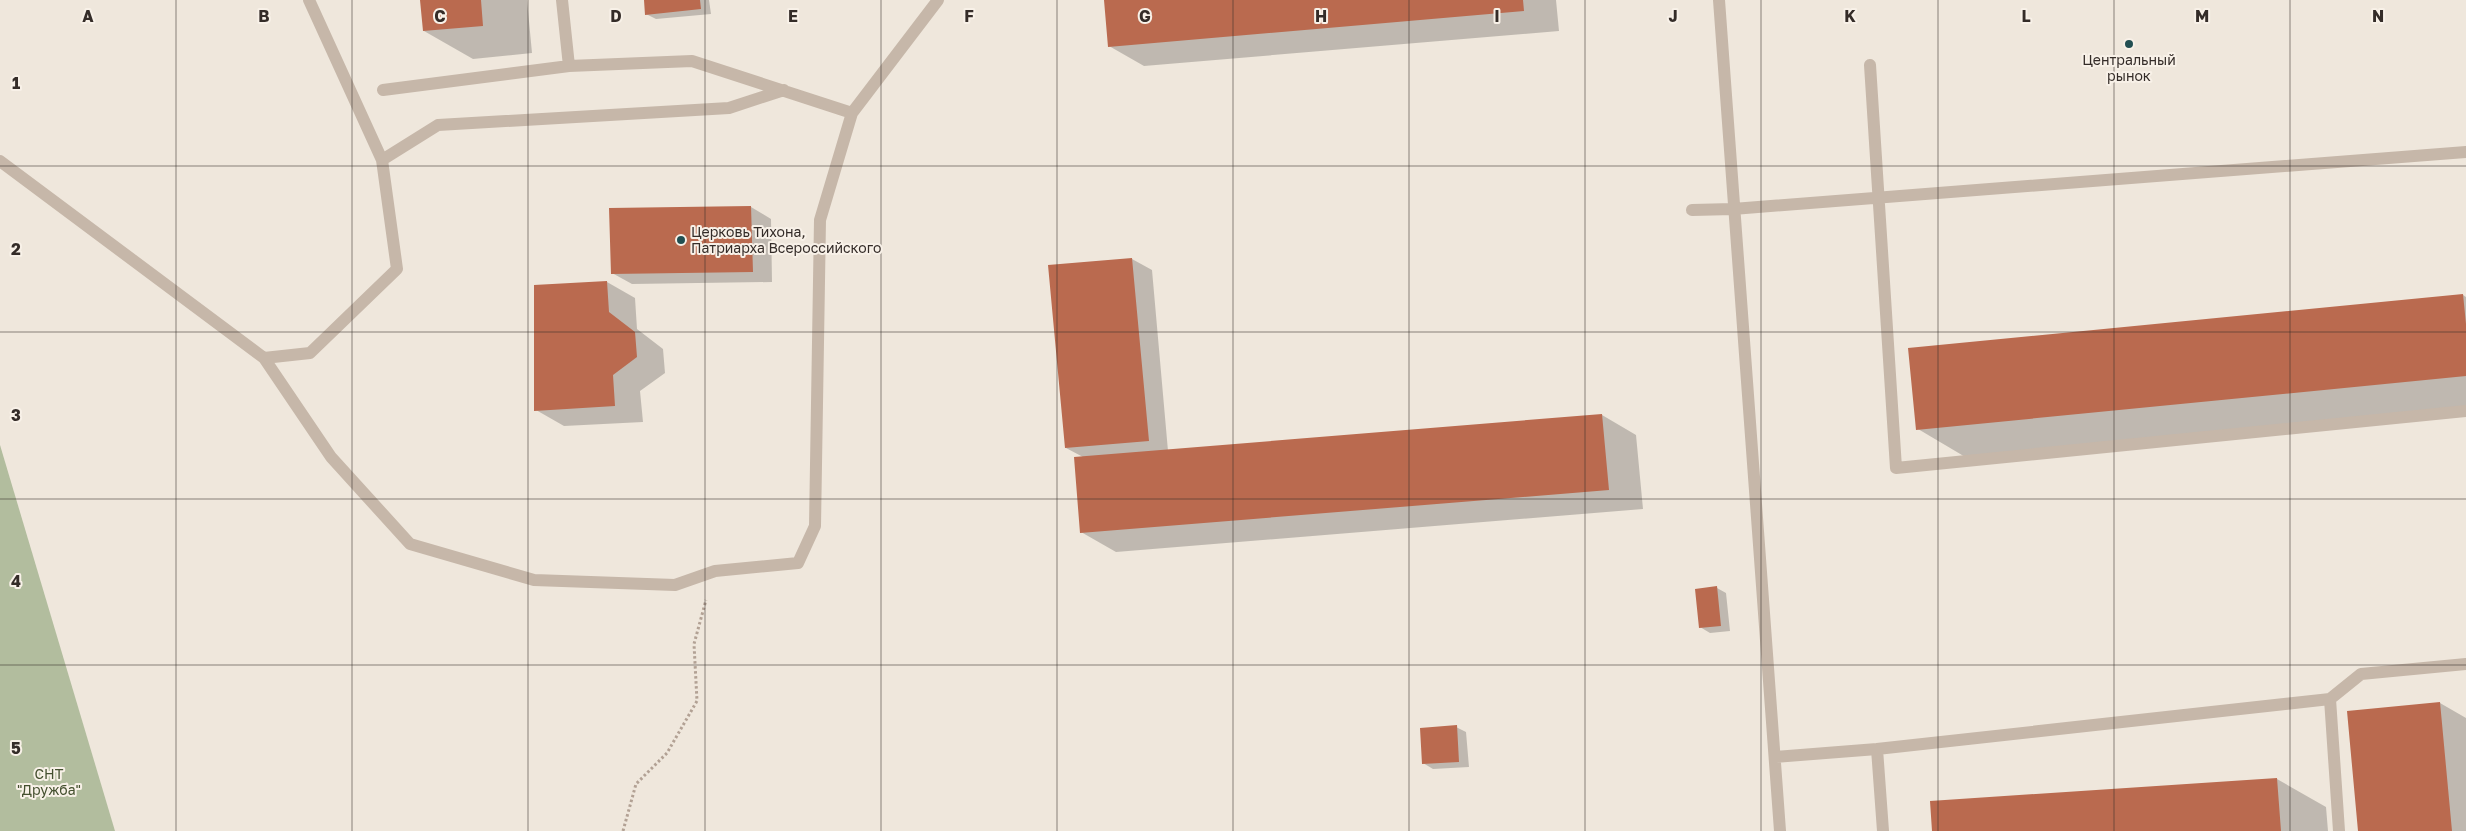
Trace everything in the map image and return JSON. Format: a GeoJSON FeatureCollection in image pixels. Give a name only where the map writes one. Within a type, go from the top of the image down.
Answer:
{"type":"FeatureCollection","features":[{"type":"Feature","properties":{"kind":"street"},"geometry":{"type":"LineString","coordinates":[[264,358],[310,353],[397,269],[382,160],[309,0]]}},
{"type":"Feature","properties":{"kind":"street"},"geometry":{"type":"LineString","coordinates":[[562,0],[568,66]]}},
{"type":"Feature","properties":{"kind":"street"},"geometry":{"type":"LineString","coordinates":[[0,161],[264,358],[331,457],[410,544],[534,580],[675,585],[715,571],[798,563],[815,526],[820,220],[852,114],[938,0]]}},
{"type":"Feature","properties":{"kind":"street"},"geometry":{"type":"LineString","coordinates":[[1719,0],[1780,831]]}},
{"type":"Feature","properties":{"kind":"street"},"geometry":{"type":"LineString","coordinates":[[384,90],[568,66],[692,61],[852,114]]}},
{"type":"Feature","properties":{"kind":"street"},"geometry":{"type":"LineString","coordinates":[[1870,65],[1896,468],[2466,411]]}},
{"type":"Feature","properties":{"kind":"street"},"geometry":{"type":"LineString","coordinates":[[382,160],[438,125],[729,108],[784,90]]}},
{"type":"Feature","properties":{"kind":"street"},"geometry":{"type":"LineString","coordinates":[[1692,210],[1733,209],[2466,152]]}},
{"type":"Feature","properties":{"kind":"street"},"geometry":{"type":"LineString","coordinates":[[1776,757],[1877,749],[2330,699],[2361,674],[2466,664]]}},
{"type":"Feature","properties":{"kind":"street"},"geometry":{"type":"LineString","coordinates":[[2330,699],[2339,831]]}},
{"type":"Feature","properties":{"kind":"street"},"geometry":{"type":"LineString","coordinates":[[1877,749],[1883,831]]}},
{"type":"Feature","properties":{"kind":"path"},"geometry":{"type":"LineString","coordinates":[[623,831],[636,784],[667,753],[697,701],[694,644],[715,571]]}},
{"type":"Feature","properties":{"kind":"green space","name":"СНТ \"Дружба\""},"geometry":{"type":"Polygon","coordinates":[[[0,445],[115,831],[0,831],[0,445]]]}},
{"type":"Feature","properties":{"kind":"building"},"geometry":{"type":"Polygon","coordinates":[[[420,0],[481,0],[483,26],[423,31],[420,0]]]}},
{"type":"Feature","properties":{"kind":"building"},"geometry":{"type":"Polygon","coordinates":[[[644,0],[700,0],[701,9],[645,15],[644,0]]]}},
{"type":"Feature","properties":{"kind":"building"},"geometry":{"type":"Polygon","coordinates":[[[1104,0],[1523,0],[1524,11],[1108,47],[1104,0]]]}},
{"type":"Feature","properties":{"kind":"building","name":"Церковь Тихона, Патриарха Всероссийского"},"geometry":{"type":"Polygon","coordinates":[[[751,206],[753,272],[611,274],[609,208],[751,206]]]}},
{"type":"Feature","properties":{"kind":"building"},"geometry":{"type":"Polygon","coordinates":[[[1132,258],[1149,441],[1065,448],[1048,265],[1132,258]]]}},
{"type":"Feature","properties":{"kind":"building"},"geometry":{"type":"Polygon","coordinates":[[[607,281],[609,312],[635,332],[637,357],[613,375],[615,406],[534,411],[534,285],[607,281]]]}},
{"type":"Feature","properties":{"kind":"building"},"geometry":{"type":"Polygon","coordinates":[[[2463,294],[2466,324],[2466,376],[1916,430],[1908,348],[2463,294]]]}},
{"type":"Feature","properties":{"kind":"building"},"geometry":{"type":"Polygon","coordinates":[[[1602,414],[1609,490],[1080,533],[1074,457],[1602,414]]]}},
{"type":"Feature","properties":{"kind":"building"},"geometry":{"type":"Polygon","coordinates":[[[1717,586],[1721,626],[1699,628],[1695,589],[1717,586]]]}},
{"type":"Feature","properties":{"kind":"building"},"geometry":{"type":"Polygon","coordinates":[[[2440,702],[2452,831],[2358,831],[2347,711],[2440,702]]]}},
{"type":"Feature","properties":{"kind":"building"},"geometry":{"type":"Polygon","coordinates":[[[1457,725],[1459,762],[1422,764],[1420,728],[1457,725]]]}},
{"type":"Feature","properties":{"kind":"building"},"geometry":{"type":"Polygon","coordinates":[[[2277,778],[2281,831],[1932,831],[1930,801],[2277,778]]]}},
{"type":"Feature","properties":{"kind":"place","name":"Центральный рынок"},"geometry":{"type":"Point","coordinates":[2129,44]}},
{"type":"Feature","properties":{"kind":"place","name":"Церковь Тихона, Патриарха Всероссийского"},"geometry":{"type":"Point","coordinates":[681,240]}}]}
